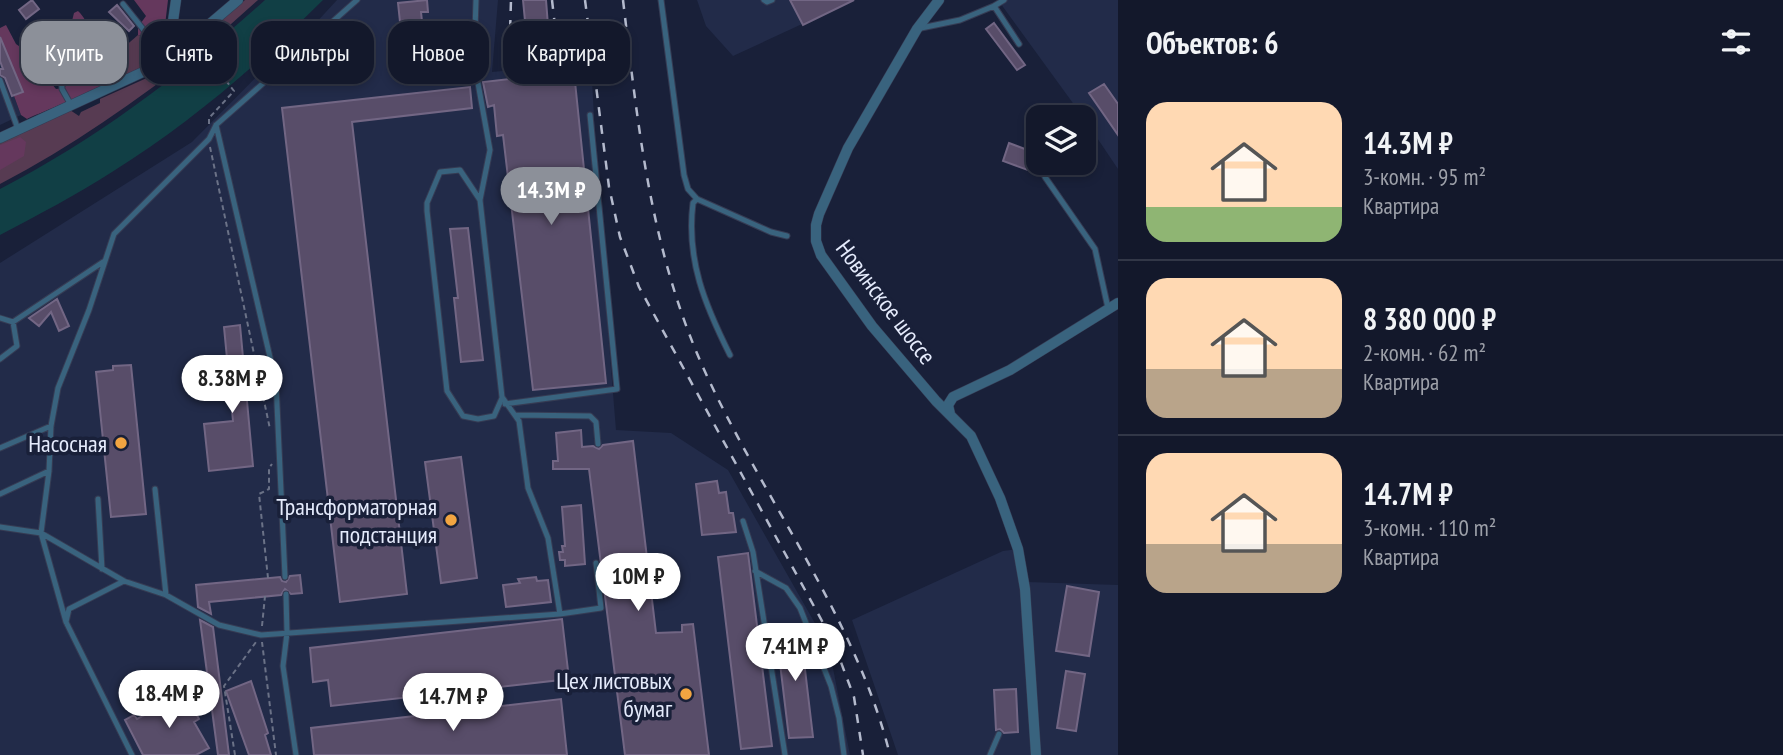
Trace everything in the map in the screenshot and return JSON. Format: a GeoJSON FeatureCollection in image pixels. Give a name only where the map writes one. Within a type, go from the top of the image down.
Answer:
{"type":"FeatureCollection","features":[{"type":"Feature","properties":{"kind":"street"},"geometry":{"type":"LineString","coordinates":[[173,21],[176,0]]}},
{"type":"Feature","properties":{"kind":"street"},"geometry":{"type":"LineString","coordinates":[[213,21],[238,0]]}},
{"type":"Feature","properties":{"kind":"street","name":"Новинское шоссе"},"geometry":{"type":"LineString","coordinates":[[939,0],[918,29],[848,148],[819,214],[816,242],[821,255],[872,326],[950,416],[971,436],[1000,498],[1018,549],[1025,589],[1036,755]]}},
{"type":"Feature","properties":{"kind":"street"},"geometry":{"type":"LineString","coordinates":[[0,138],[141,74]]}},
{"type":"Feature","properties":{"kind":"street"},"geometry":{"type":"LineString","coordinates":[[950,416],[948,405],[953,397],[1010,370],[1118,303]]}},
{"type":"Feature","properties":{"kind":"lane"},"geometry":{"type":"LineString","coordinates":[[132,755],[66,622],[41,533],[49,471],[51,426],[58,387],[89,310],[114,234],[209,139],[216,125],[357,0]]}},
{"type":"Feature","properties":{"kind":"lane"},"geometry":{"type":"LineString","coordinates":[[476,0],[474,61],[490,150],[480,201],[502,397],[516,415],[528,488],[548,538],[560,614]]}},
{"type":"Feature","properties":{"kind":"lane"},"geometry":{"type":"LineString","coordinates":[[661,0],[684,175],[688,188],[696,199],[771,232],[787,236]]}},
{"type":"Feature","properties":{"kind":"lane"},"geometry":{"type":"LineString","coordinates":[[764,0],[772,0]]}},
{"type":"Feature","properties":{"kind":"lane"},"geometry":{"type":"LineString","coordinates":[[918,29],[960,20],[1004,0]]}},
{"type":"Feature","properties":{"kind":"lane"},"geometry":{"type":"LineString","coordinates":[[123,4],[141,26]]}},
{"type":"Feature","properties":{"kind":"lane"},"geometry":{"type":"LineString","coordinates":[[994,6],[1019,44]]}},
{"type":"Feature","properties":{"kind":"lane"},"geometry":{"type":"LineString","coordinates":[[0,80],[18,129]]}},
{"type":"Feature","properties":{"kind":"lane"},"geometry":{"type":"LineString","coordinates":[[62,84],[71,105]]}},
{"type":"Feature","properties":{"kind":"lane"},"geometry":{"type":"LineString","coordinates":[[505,404],[617,389],[590,116]]}},
{"type":"Feature","properties":{"kind":"lane"},"geometry":{"type":"LineString","coordinates":[[216,125],[276,383],[285,576]]}},
{"type":"Feature","properties":{"kind":"lane"},"geometry":{"type":"LineString","coordinates":[[480,201],[460,170],[440,172],[427,203],[447,391],[463,416],[478,419],[494,416],[502,397]]}},
{"type":"Feature","properties":{"kind":"lane"},"geometry":{"type":"LineString","coordinates":[[1045,177],[1094,249],[1108,308]]}},
{"type":"Feature","properties":{"kind":"lane"},"geometry":{"type":"LineString","coordinates":[[696,199],[691,219],[695,268],[714,323],[730,355]]}},
{"type":"Feature","properties":{"kind":"lane"},"geometry":{"type":"LineString","coordinates":[[13,322],[103,262]]}},
{"type":"Feature","properties":{"kind":"lane"},"geometry":{"type":"LineString","coordinates":[[0,318],[13,322]]}},
{"type":"Feature","properties":{"kind":"lane"},"geometry":{"type":"LineString","coordinates":[[0,359],[17,346],[13,322]]}},
{"type":"Feature","properties":{"kind":"lane"},"geometry":{"type":"LineString","coordinates":[[516,415],[590,416],[596,422],[598,444]]}},
{"type":"Feature","properties":{"kind":"lane"},"geometry":{"type":"LineString","coordinates":[[0,448],[51,426]]}},
{"type":"Feature","properties":{"kind":"lane"},"geometry":{"type":"LineString","coordinates":[[0,494],[49,471]]}},
{"type":"Feature","properties":{"kind":"lane"},"geometry":{"type":"LineString","coordinates":[[155,489],[166,595]]}},
{"type":"Feature","properties":{"kind":"lane"},"geometry":{"type":"LineString","coordinates":[[98,499],[102,569]]}},
{"type":"Feature","properties":{"kind":"lane"},"geometry":{"type":"LineString","coordinates":[[743,520],[753,552],[785,755]]}},
{"type":"Feature","properties":{"kind":"lane"},"geometry":{"type":"LineString","coordinates":[[0,527],[41,533],[124,581],[166,595],[219,625],[261,635],[560,614],[601,608],[596,563]]}},
{"type":"Feature","properties":{"kind":"lane"},"geometry":{"type":"LineString","coordinates":[[755,571],[786,588],[800,608],[831,686],[844,755]]}},
{"type":"Feature","properties":{"kind":"lane"},"geometry":{"type":"LineString","coordinates":[[66,622],[69,609],[124,581]]}},
{"type":"Feature","properties":{"kind":"lane"},"geometry":{"type":"LineString","coordinates":[[286,594],[287,633],[283,666],[296,755]]}},
{"type":"Feature","properties":{"kind":"lane"},"geometry":{"type":"LineString","coordinates":[[990,755],[999,734]]}},
{"type":"Feature","properties":{"kind":"path"},"geometry":{"type":"LineString","coordinates":[[229,84],[234,91],[209,118],[209,139],[271,433]]}},
{"type":"Feature","properties":{"kind":"path"},"geometry":{"type":"LineString","coordinates":[[268,578],[260,494],[268,489],[268,468],[276,458]]}},
{"type":"Feature","properties":{"kind":"path"},"geometry":{"type":"LineString","coordinates":[[264,596],[261,635],[276,755]]}},
{"type":"Feature","properties":{"kind":"path"},"geometry":{"type":"LineString","coordinates":[[235,755],[223,686],[261,635]]}},
{"type":"Feature","properties":{"kind":"shaded area"},"geometry":{"type":"Polygon","coordinates":[[[134,0],[168,0],[166,21],[142,21],[146,16],[134,0]]]}},
{"type":"Feature","properties":{"kind":"shaded area"},"geometry":{"type":"Polygon","coordinates":[[[245,0],[258,0],[234,21],[219,21],[245,0]]]}},
{"type":"Feature","properties":{"kind":"shaded area"},"geometry":{"type":"Polygon","coordinates":[[[265,0],[323,0],[301,21],[251,21],[251,67],[237,79],[237,24],[265,0]]]}},
{"type":"Feature","properties":{"kind":"shaded area"},"geometry":{"type":"Polygon","coordinates":[[[337,0],[498,0],[492,72],[503,71],[503,84],[592,84],[601,245],[616,430],[671,433],[728,470],[829,648],[850,755],[0,755],[0,263],[192,142],[251,82],[374,84],[374,21],[318,21],[337,0]]]}},
{"type":"Feature","properties":{"kind":"shaded area"},"geometry":{"type":"Polygon","coordinates":[[[697,0],[854,0],[733,56],[706,26],[697,0]]]}},
{"type":"Feature","properties":{"kind":"shaded area"},"geometry":{"type":"Polygon","coordinates":[[[998,0],[1118,0],[1118,169],[1096,136],[1096,105],[1074,105],[998,0]]]}},
{"type":"Feature","properties":{"kind":"shaded area"},"geometry":{"type":"Polygon","coordinates":[[[78,11],[84,21],[72,21],[74,13],[78,11]]]}},
{"type":"Feature","properties":{"kind":"shaded area"},"geometry":{"type":"Polygon","coordinates":[[[141,23],[141,36],[138,35],[141,23]]]}},
{"type":"Feature","properties":{"kind":"shaded area"},"geometry":{"type":"Polygon","coordinates":[[[6,25],[16,44],[21,48],[21,84],[54,84],[56,89],[67,84],[103,84],[27,119],[21,115],[14,96],[22,92],[0,36],[0,28],[6,25]]]}},
{"type":"Feature","properties":{"kind":"shaded area"},"geometry":{"type":"Polygon","coordinates":[[[138,35],[141,36],[141,71],[127,76],[127,45],[138,35]]]}},
{"type":"Feature","properties":{"kind":"shaded area"},"geometry":{"type":"Polygon","coordinates":[[[0,36],[23,92],[14,96],[21,115],[0,125],[0,36]]]}},
{"type":"Feature","properties":{"kind":"shaded area"},"geometry":{"type":"Polygon","coordinates":[[[141,81],[141,84],[157,84],[78,139],[0,184],[0,141],[70,110],[79,116],[81,112],[100,103],[100,99],[141,81]]]}},
{"type":"Feature","properties":{"kind":"shaded area"},"geometry":{"type":"Polygon","coordinates":[[[164,84],[231,84],[141,153],[57,205],[0,235],[0,189],[71,149],[164,84]]]}},
{"type":"Feature","properties":{"kind":"shaded area"},"geometry":{"type":"Polygon","coordinates":[[[20,137],[26,142],[24,156],[0,170],[0,145],[20,137]]]}},
{"type":"Feature","properties":{"kind":"shaded area"},"geometry":{"type":"Polygon","coordinates":[[[1018,549],[1027,582],[1118,585],[1118,755],[898,755],[852,620],[1003,551],[1018,549]]]}},
{"type":"Feature","properties":{"kind":"building"},"geometry":{"type":"Polygon","coordinates":[[[32,0],[39,9],[26,19],[19,10],[32,0]]]}},
{"type":"Feature","properties":{"kind":"building"},"geometry":{"type":"Polygon","coordinates":[[[427,0],[428,12],[421,12],[422,21],[400,21],[398,3],[427,0]]]}},
{"type":"Feature","properties":{"kind":"building"},"geometry":{"type":"Polygon","coordinates":[[[523,0],[546,0],[548,21],[525,21],[523,0]]]}},
{"type":"Feature","properties":{"kind":"building"},"geometry":{"type":"Polygon","coordinates":[[[790,0],[854,0],[803,25],[790,0]]]}},
{"type":"Feature","properties":{"kind":"building"},"geometry":{"type":"Polygon","coordinates":[[[117,5],[134,26],[129,31],[127,21],[118,21],[109,12],[117,5]]]}},
{"type":"Feature","properties":{"kind":"building"},"geometry":{"type":"Polygon","coordinates":[[[994,23],[1025,65],[1017,70],[986,29],[994,23]]]}},
{"type":"Feature","properties":{"kind":"building"},"geometry":{"type":"Polygon","coordinates":[[[0,37],[23,92],[12,96],[5,78],[0,75],[0,69],[3,69],[0,61],[0,37]]]}},
{"type":"Feature","properties":{"kind":"building"},"geometry":{"type":"Polygon","coordinates":[[[503,80],[503,84],[575,84],[606,383],[533,390],[503,135],[497,136],[494,105],[488,107],[483,84],[489,84],[489,81],[503,80]]]}},
{"type":"Feature","properties":{"kind":"building"},"geometry":{"type":"Polygon","coordinates":[[[1104,84],[1118,104],[1118,135],[1089,93],[1104,84]]]}},
{"type":"Feature","properties":{"kind":"building"},"geometry":{"type":"Polygon","coordinates":[[[470,87],[472,108],[352,122],[407,594],[340,602],[282,108],[470,87]]]}},
{"type":"Feature","properties":{"kind":"building"},"geometry":{"type":"Polygon","coordinates":[[[1009,143],[1026,149],[1026,169],[1003,161],[1009,143]]]}},
{"type":"Feature","properties":{"kind":"building"},"geometry":{"type":"Polygon","coordinates":[[[468,228],[483,360],[461,362],[454,298],[458,298],[450,229],[468,228]]]}},
{"type":"Feature","properties":{"kind":"building"},"geometry":{"type":"Polygon","coordinates":[[[57,299],[69,326],[59,331],[51,312],[39,326],[29,318],[57,299]]]}},
{"type":"Feature","properties":{"kind":"building"},"geometry":{"type":"Polygon","coordinates":[[[240,325],[253,466],[209,471],[204,424],[233,421],[224,327],[240,325]]]}},
{"type":"Feature","properties":{"kind":"building"},"geometry":{"type":"Polygon","coordinates":[[[131,365],[146,514],[111,517],[96,372],[113,370],[113,366],[131,365]]]}},
{"type":"Feature","properties":{"kind":"building"},"geometry":{"type":"Polygon","coordinates":[[[581,430],[582,447],[593,446],[599,449],[603,445],[633,441],[656,633],[682,632],[682,625],[693,624],[709,755],[625,755],[589,469],[553,469],[553,461],[558,461],[556,433],[581,430]]]}},
{"type":"Feature","properties":{"kind":"building","name":"Трансформаторная подстанция"},"geometry":{"type":"Polygon","coordinates":[[[461,457],[477,578],[441,583],[425,462],[461,457]]]}},
{"type":"Feature","properties":{"kind":"building"},"geometry":{"type":"Polygon","coordinates":[[[717,481],[719,493],[726,492],[729,513],[733,513],[736,532],[702,535],[696,484],[717,481]]]}},
{"type":"Feature","properties":{"kind":"building"},"geometry":{"type":"Polygon","coordinates":[[[581,505],[585,564],[565,566],[565,560],[560,560],[559,552],[563,552],[562,546],[565,546],[562,507],[581,505]]]}},
{"type":"Feature","properties":{"kind":"building"},"geometry":{"type":"Polygon","coordinates":[[[748,553],[772,746],[741,749],[718,557],[748,553]]]}},
{"type":"Feature","properties":{"kind":"building"},"geometry":{"type":"Polygon","coordinates":[[[300,575],[302,593],[291,594],[285,589],[281,595],[209,602],[211,614],[198,607],[196,585],[280,577],[286,582],[290,576],[300,575]]]}},
{"type":"Feature","properties":{"kind":"building"},"geometry":{"type":"Polygon","coordinates":[[[536,577],[537,581],[548,580],[551,602],[506,607],[503,585],[520,583],[518,579],[536,577]]]}},
{"type":"Feature","properties":{"kind":"building"},"geometry":{"type":"Polygon","coordinates":[[[1067,586],[1099,592],[1089,656],[1056,651],[1067,586]]]}},
{"type":"Feature","properties":{"kind":"building"},"geometry":{"type":"Polygon","coordinates":[[[562,619],[569,679],[331,706],[328,680],[313,682],[310,648],[562,619]]]}},
{"type":"Feature","properties":{"kind":"building"},"geometry":{"type":"Polygon","coordinates":[[[200,620],[213,627],[229,755],[218,755],[200,620]]]}},
{"type":"Feature","properties":{"kind":"building"},"geometry":{"type":"Polygon","coordinates":[[[800,627],[813,737],[789,738],[776,630],[800,627]]]}},
{"type":"Feature","properties":{"kind":"building"},"geometry":{"type":"Polygon","coordinates":[[[1066,671],[1085,674],[1076,731],[1057,728],[1066,671]]]}},
{"type":"Feature","properties":{"kind":"building"},"geometry":{"type":"Polygon","coordinates":[[[251,681],[268,733],[265,735],[271,755],[249,755],[226,691],[251,681]]]}},
{"type":"Feature","properties":{"kind":"building"},"geometry":{"type":"Polygon","coordinates":[[[1016,689],[1018,732],[1004,733],[1000,729],[996,730],[994,690],[1016,689]]]}},
{"type":"Feature","properties":{"kind":"building"},"geometry":{"type":"Polygon","coordinates":[[[185,694],[199,719],[194,722],[209,748],[196,755],[143,755],[125,720],[134,715],[137,719],[185,694]]]}},
{"type":"Feature","properties":{"kind":"building"},"geometry":{"type":"Polygon","coordinates":[[[561,699],[567,755],[314,755],[311,728],[561,699]]]}},
{"type":"Feature","properties":{"kind":"railway"},"geometry":{"type":"LineString","coordinates":[[510,21],[511,0]]}},
{"type":"Feature","properties":{"kind":"railway"},"geometry":{"type":"LineString","coordinates":[[552,0],[554,21]]}},
{"type":"Feature","properties":{"kind":"railway"},"geometry":{"type":"LineString","coordinates":[[585,0],[609,187],[620,237],[639,287],[833,641],[854,697],[863,755]]}},
{"type":"Feature","properties":{"kind":"railway"},"geometry":{"type":"LineString","coordinates":[[623,0],[634,94],[649,186],[658,231],[684,321],[725,413],[831,605],[875,704],[890,755]]}},
{"type":"Feature","properties":{"kind":"place","name":"Насосная"},"geometry":{"type":"Point","coordinates":[121,443]}},
{"type":"Feature","properties":{"kind":"place","name":"Трансформаторная подстанция"},"geometry":{"type":"Point","coordinates":[451,520]}},
{"type":"Feature","properties":{"kind":"place","name":"Цех листовых бумаг"},"geometry":{"type":"Point","coordinates":[686,694]}}]}
